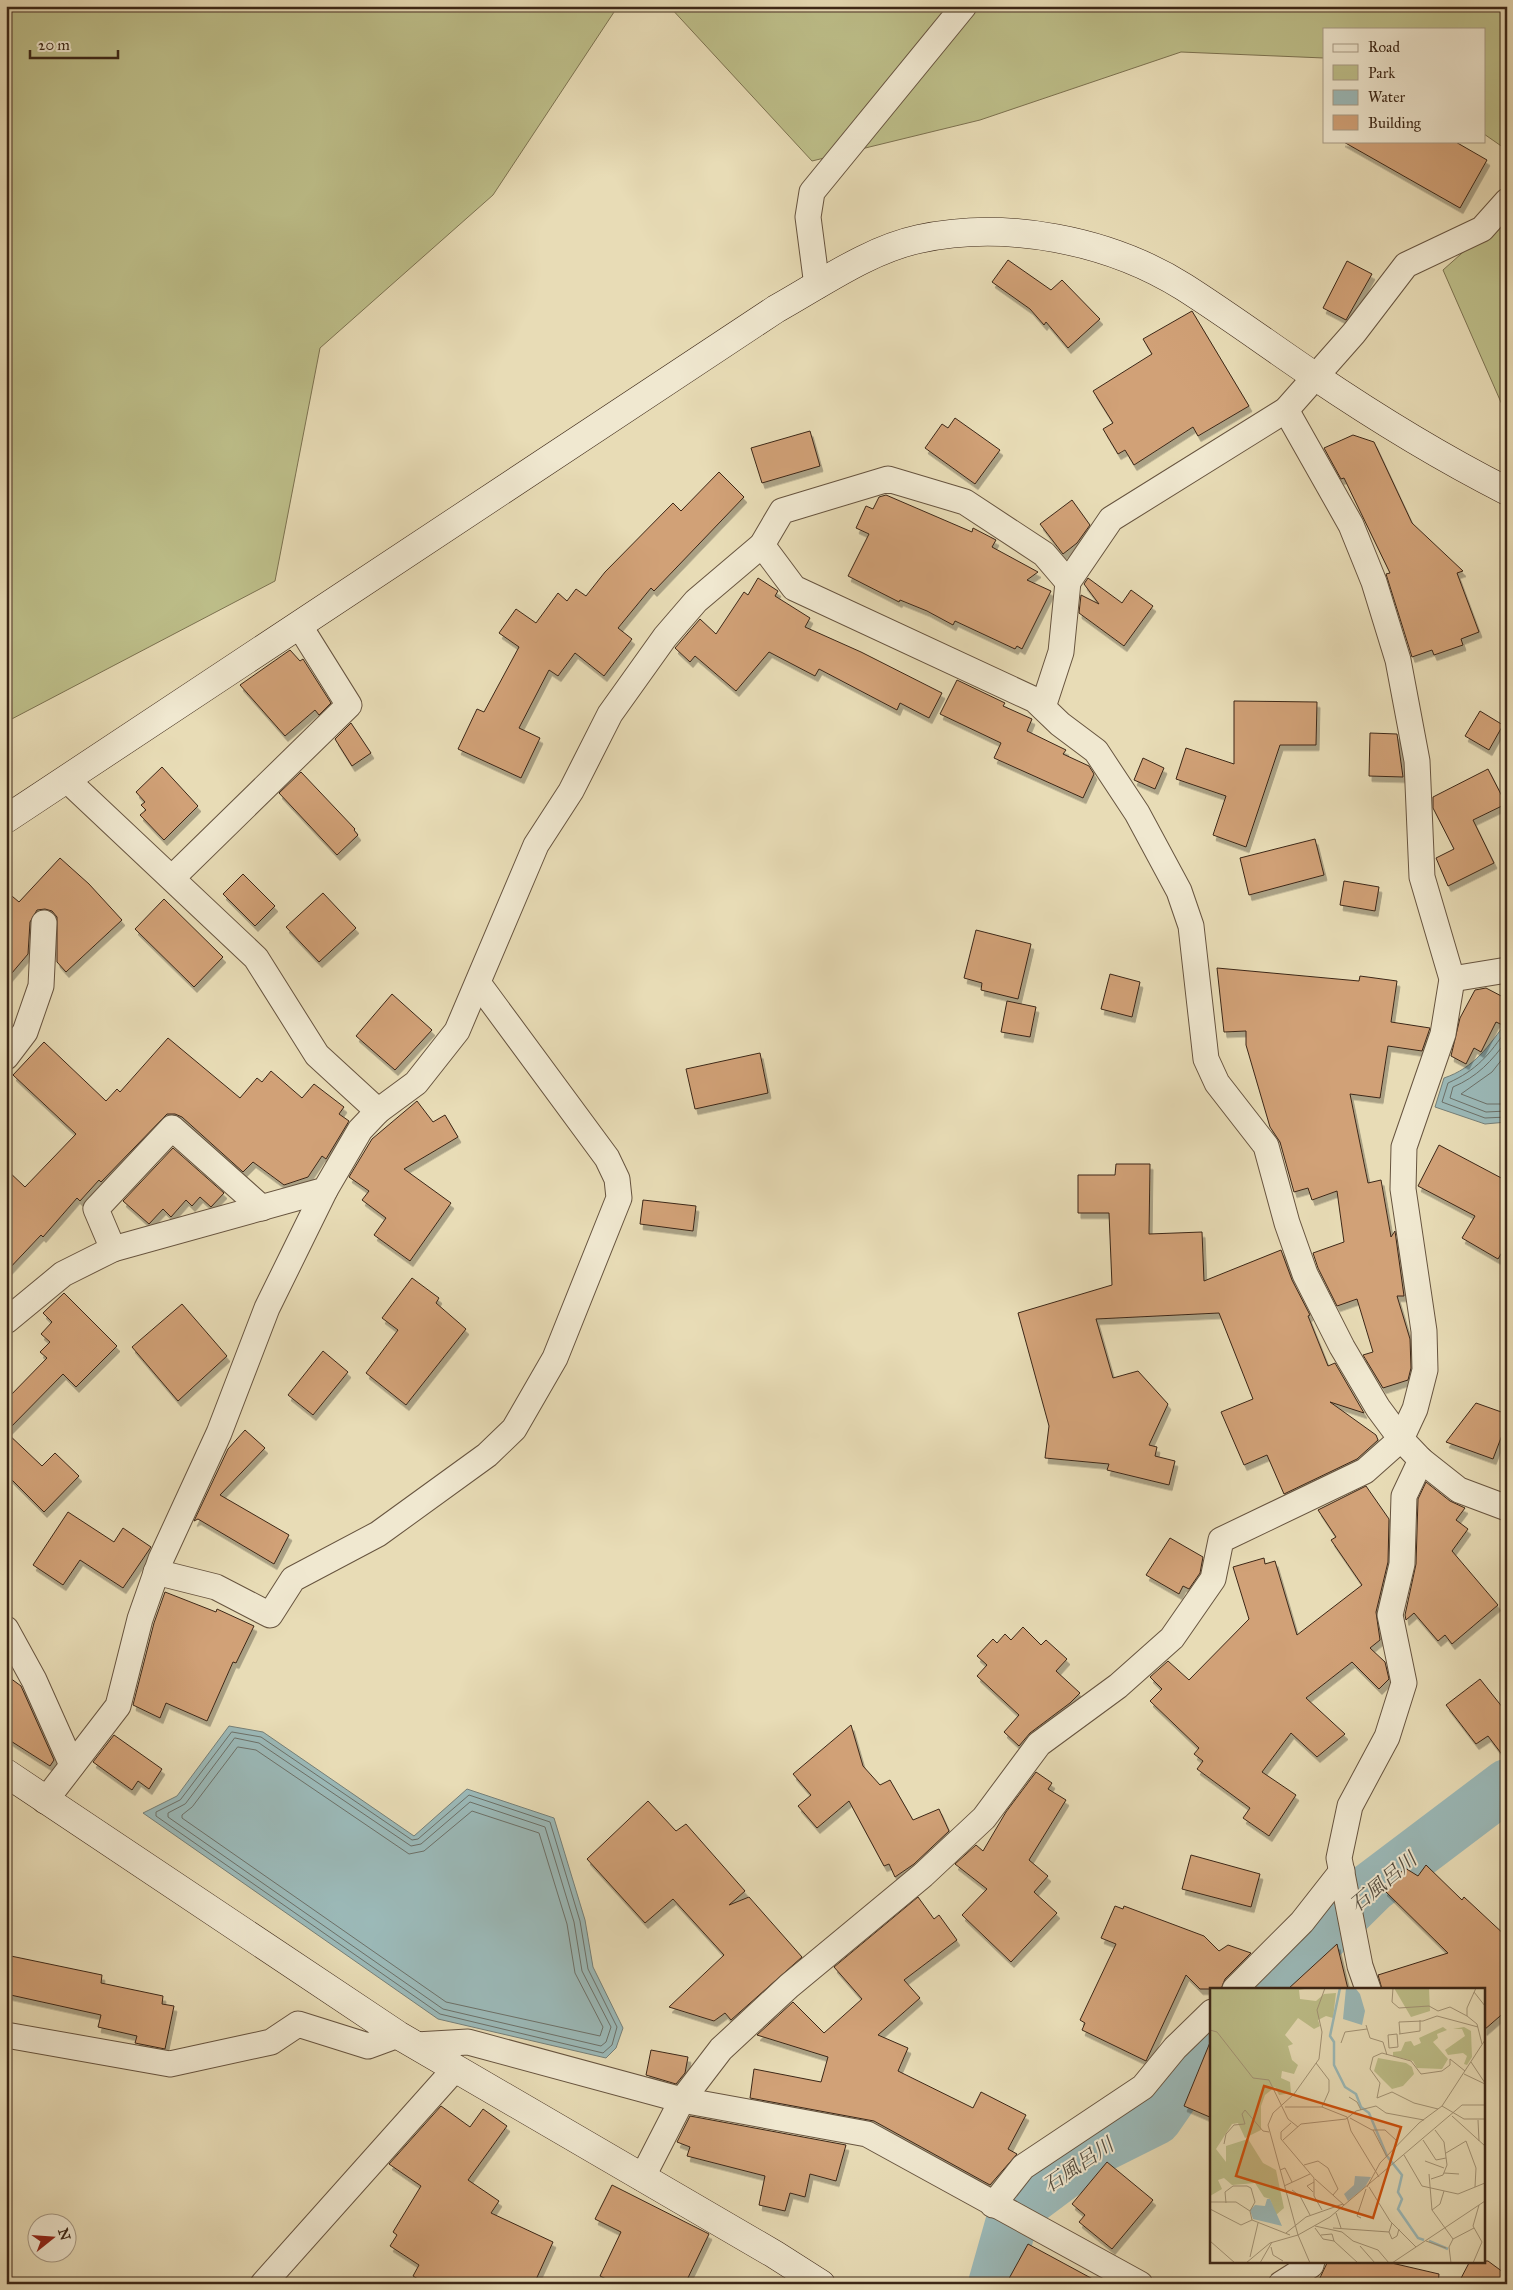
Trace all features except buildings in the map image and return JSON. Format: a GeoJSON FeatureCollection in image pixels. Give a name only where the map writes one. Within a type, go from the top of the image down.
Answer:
{"type":"FeatureCollection","features":[{"type":"Feature","properties":{"kind":"street"},"geometry":{"type":"LineString","coordinates":[[817,286],[808,217],[812,192],[964,6]]}},
{"type":"Feature","properties":{"kind":"street"},"geometry":{"type":"LineString","coordinates":[[1043,707],[1062,652],[1068,582],[1111,519],[1286,410],[1314,376],[1354,333],[1406,265],[1482,229],[1507,201]]}},
{"type":"Feature","properties":{"kind":"street"},"geometry":{"type":"LineString","coordinates":[[6,819],[776,309],[874,254],[919,239],[977,233],[1029,234],[1083,244],[1132,260],[1183,286],[1314,376],[1453,464],[1507,491]]}},
{"type":"Feature","properties":{"kind":"street"},"geometry":{"type":"LineString","coordinates":[[642,2178],[682,2100],[721,2049],[782,1992],[923,1875],[984,1818],[1039,1744],[1118,1686],[1172,1638],[1213,1579],[1221,1540],[1365,1471],[1401,1439],[1416,1409],[1424,1370],[1424,1331],[1403,1189],[1404,1147],[1443,1034],[1452,979],[1422,877],[1417,761],[1398,660],[1374,582],[1351,525],[1286,410]]}},
{"type":"Feature","properties":{"kind":"street"},"geometry":{"type":"LineString","coordinates":[[45,1801],[118,1706],[140,1619],[156,1572],[219,1433],[267,1308],[325,1190],[360,1130],[378,1111],[416,1083],[457,1031],[536,845],[571,791],[610,714],[665,637],[696,601],[762,545],[782,511],[888,479],[965,502],[1044,554],[1068,582]]}},
{"type":"Feature","properties":{"kind":"street"},"geometry":{"type":"LineString","coordinates":[[762,545],[794,588],[1035,700],[1060,724],[1096,751],[1137,813],[1179,891],[1191,926],[1206,1059],[1217,1083],[1266,1146],[1287,1223],[1305,1274],[1342,1347],[1373,1400],[1401,1439],[1421,1460],[1459,1490],[1507,1508]]}},
{"type":"Feature","properties":{"kind":"street"},"geometry":{"type":"LineString","coordinates":[[172,878],[348,705],[299,625]]}},
{"type":"Feature","properties":{"kind":"street"},"geometry":{"type":"LineString","coordinates":[[66,779],[256,958],[317,1055],[378,1111]]}},
{"type":"Feature","properties":{"kind":"street"},"geometry":{"type":"LineString","coordinates":[[10,1043],[25,1032],[41,986],[44,923]]}},
{"type":"Feature","properties":{"kind":"street"},"geometry":{"type":"LineString","coordinates":[[1452,979],[1507,970]]}},
{"type":"Feature","properties":{"kind":"street"},"geometry":{"type":"LineString","coordinates":[[156,1572],[216,1587],[270,1615],[293,1579],[378,1534],[487,1455],[514,1429],[555,1358],[619,1198],[617,1179],[607,1158],[478,982]]}},
{"type":"Feature","properties":{"kind":"street"},"geometry":{"type":"LineString","coordinates":[[112,1249],[96,1209],[172,1128],[262,1208]]}},
{"type":"Feature","properties":{"kind":"street"},"geometry":{"type":"LineString","coordinates":[[6,1321],[64,1274],[112,1249],[325,1190]]}},
{"type":"Feature","properties":{"kind":"street"},"geometry":{"type":"LineString","coordinates":[[1368,1988],[1360,1966],[1339,1858],[1350,1806],[1387,1737],[1404,1683],[1390,1615],[1402,1564],[1404,1496],[1421,1460]]}},
{"type":"Feature","properties":{"kind":"street"},"geometry":{"type":"LineString","coordinates":[[6,1630],[34,1680],[72,1765]]}},
{"type":"Feature","properties":{"kind":"street"},"geometry":{"type":"LineString","coordinates":[[6,1773],[45,1801],[454,2070],[774,2254],[821,2284]]}},
{"type":"Feature","properties":{"kind":"street"},"geometry":{"type":"LineString","coordinates":[[1236,1988],[1343,1881]]}},
{"type":"Feature","properties":{"kind":"street"},"geometry":{"type":"LineString","coordinates":[[998,2208],[1023,2167],[1143,2087],[1175,2048],[1210,2014]]}},
{"type":"Feature","properties":{"kind":"street"},"geometry":{"type":"LineString","coordinates":[[6,2035],[170,2064],[271,2042],[298,2024],[368,2046],[407,2040],[468,2042],[682,2100],[867,2134],[998,2208],[1140,2284]]}},
{"type":"Feature","properties":{"kind":"street"},"geometry":{"type":"LineString","coordinates":[[263,2284],[454,2070]]}},
{"type":"Feature","properties":{"kind":"street"},"geometry":{"type":"LineString","coordinates":[[1282,2284],[1310,2265],[1312,2262]]}},
{"type":"Feature","properties":{"kind":"green space"},"geometry":{"type":"Polygon","coordinates":[[[6,6],[618,6],[493,195],[320,348],[275,581],[6,722],[6,6]]]}},
{"type":"Feature","properties":{"kind":"green space"},"geometry":{"type":"Polygon","coordinates":[[[669,6],[1507,6],[1507,150],[1486,135],[1486,28],[1323,28],[1323,58],[1181,52],[980,120],[812,161],[669,6]]]}},
{"type":"Feature","properties":{"kind":"green space"},"geometry":{"type":"Polygon","coordinates":[[[1507,213],[1507,416],[1443,270],[1507,213]]]}},
{"type":"Feature","properties":{"kind":"water"},"geometry":{"type":"Polygon","coordinates":[[[1507,1021],[1507,1122],[1485,1124],[1435,1107],[1444,1078],[1455,1074],[1480,1055],[1507,1021]]]}},
{"type":"Feature","properties":{"kind":"water"},"geometry":{"type":"Polygon","coordinates":[[[229,1726],[263,1732],[414,1836],[467,1789],[554,1818],[585,1920],[593,1967],[623,2028],[616,2048],[606,2058],[438,2019],[143,1813],[177,1796],[229,1726]]]}},
{"type":"Feature","properties":{"kind":"waterway","name":"石風呂川"},"geometry":{"type":"LineString","coordinates":[[1270,1988],[1372,1887],[1507,1785]]}},
{"type":"Feature","properties":{"kind":"waterway","name":"石風呂川"},"geometry":{"type":"LineString","coordinates":[[994,2284],[1015,2210],[1098,2148],[1156,2119],[1197,2060],[1210,2047]]}}]}
